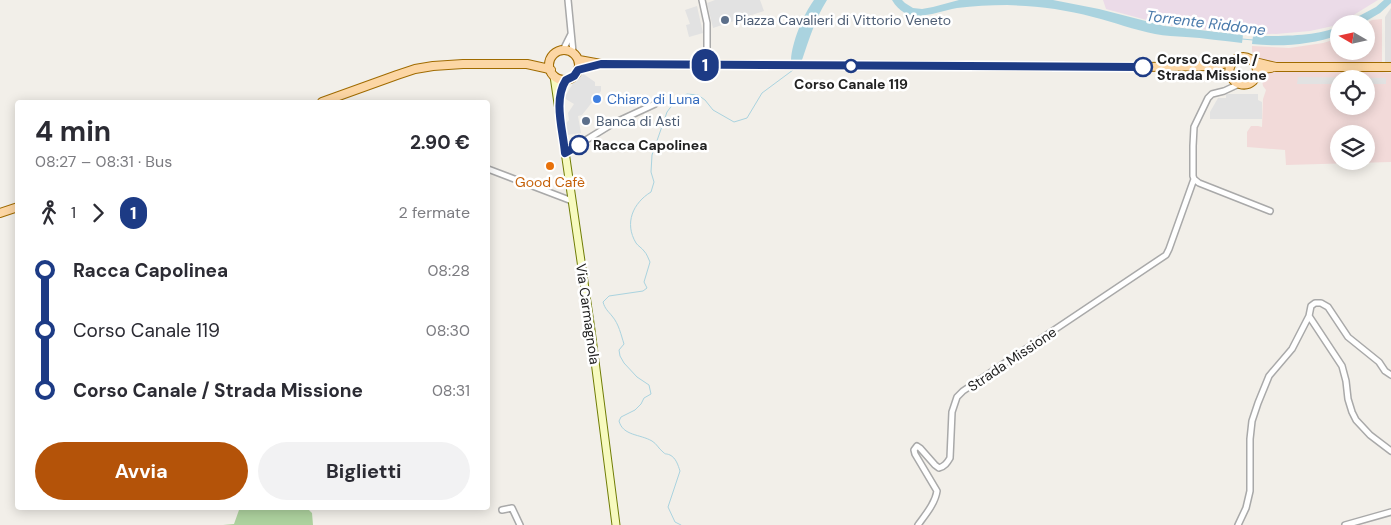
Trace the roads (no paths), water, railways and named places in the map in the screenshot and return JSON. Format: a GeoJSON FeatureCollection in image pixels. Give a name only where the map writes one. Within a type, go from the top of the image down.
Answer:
{"type":"FeatureCollection","features":[{"type":"Feature","properties":{"kind":"main road"},"geometry":{"type":"LineString","coordinates":[[328,100],[415,69],[464,64],[527,64],[540,62],[563,50],[573,52],[579,60],[601,64],[1212,66],[1232,62]]}},
{"type":"Feature","properties":{"kind":"main road"},"geometry":{"type":"LineString","coordinates":[[1230,75],[1230,65],[1232,62],[1236,58],[1244,56],[1255,62],[1276,66],[1391,68]]}},
{"type":"Feature","properties":{"kind":"main road"},"geometry":{"type":"LineString","coordinates":[[551,57],[549,65],[553,73]]}},
{"type":"Feature","properties":{"kind":"main road"},"geometry":{"type":"LineString","coordinates":[[527,64],[545,68],[566,80],[574,76],[578,70],[579,60]]}},
{"type":"Feature","properties":{"kind":"main road"},"geometry":{"type":"LineString","coordinates":[[1255,62],[1257,74]]}},
{"type":"Feature","properties":{"kind":"main road"},"geometry":{"type":"LineString","coordinates":[[578,70],[601,64]]}},
{"type":"Feature","properties":{"kind":"main road"},"geometry":{"type":"LineString","coordinates":[[1212,66],[1223,70],[1240,84],[1251,82],[1262,70],[1276,66]]}},
{"type":"Feature","properties":{"kind":"main road","name":"Via Carmagnola"},"geometry":{"type":"LineString","coordinates":[[553,73],[559,102],[616,525]]}},
{"type":"Feature","properties":{"kind":"main road","name":"Via Carmagnola"},"geometry":{"type":"LineString","coordinates":[[559,102],[560,92],[566,80]]}},
{"type":"Feature","properties":{"kind":"main road"},"geometry":{"type":"LineString","coordinates":[[0,213],[15,208]]}},
{"type":"Feature","properties":{"kind":"street"},"geometry":{"type":"LineString","coordinates":[[568,0],[573,52]]}},
{"type":"Feature","properties":{"kind":"street"},"geometry":{"type":"LineString","coordinates":[[702,0],[707,23],[707,65]]}},
{"type":"Feature","properties":{"kind":"street"},"geometry":{"type":"LineString","coordinates":[[563,50],[572,31]]}},
{"type":"Feature","properties":{"kind":"street"},"geometry":{"type":"LineString","coordinates":[[1224,91],[1229,83],[1230,75]]}},
{"type":"Feature","properties":{"kind":"street","name":"Strada Missione"},"geometry":{"type":"LineString","coordinates":[[918,525],[932,505],[937,491],[915,454],[915,447],[920,448],[939,468],[944,466],[950,458],[952,412],[956,397],[1166,255],[1170,249],[1194,179],[1193,146],[1196,123],[1208,97],[1240,84]]}},
{"type":"Feature","properties":{"kind":"street"},"geometry":{"type":"LineString","coordinates":[[565,153],[612,124],[655,104]]}},
{"type":"Feature","properties":{"kind":"street"},"geometry":{"type":"LineString","coordinates":[[490,170],[572,201]]}},
{"type":"Feature","properties":{"kind":"street"},"geometry":{"type":"LineString","coordinates":[[1194,179],[1200,184],[1270,211]]}},
{"type":"Feature","properties":{"kind":"street"},"geometry":{"type":"LineString","coordinates":[[1238,525],[1246,508],[1250,491],[1250,439],[1252,421],[1258,403],[1269,376],[1292,350],[1309,316],[1311,306],[1315,303],[1321,303],[1328,307],[1348,336],[1391,375]]}},
{"type":"Feature","properties":{"kind":"street"},"geometry":{"type":"LineString","coordinates":[[1309,316],[1342,366],[1348,399],[1356,420],[1370,435],[1391,451]]}},
{"type":"Feature","properties":{"kind":"street"},"geometry":{"type":"LineString","coordinates":[[502,510],[512,508],[520,525]]}},
{"type":"Feature","properties":{"kind":"street"},"geometry":{"type":"LineString","coordinates":[[1345,525],[1391,512]]}},
{"type":"Feature","properties":{"kind":"water"},"geometry":{"type":"Polygon","coordinates":[[[814,0],[827,0],[816,22],[802,60],[791,60],[793,45],[799,29],[814,0]]]}},
{"type":"Feature","properties":{"kind":"water"},"geometry":{"type":"Polygon","coordinates":[[[892,0],[902,0],[913,8],[922,9],[959,0],[1053,0],[1099,9],[1165,26],[1243,35],[1242,43],[1155,34],[1072,12],[1018,5],[957,8],[922,16],[906,13],[898,8],[892,0]]]}},
{"type":"Feature","properties":{"kind":"water"},"geometry":{"type":"Polygon","coordinates":[[[1384,0],[1391,0],[1391,3],[1375,16],[1361,15],[1376,7],[1384,0]]]}},
{"type":"Feature","properties":{"kind":"water"},"geometry":{"type":"Polygon","coordinates":[[[1330,30],[1330,38],[1307,43],[1284,45],[1252,44],[1253,36],[1285,36],[1330,30]]]}},
{"type":"Feature","properties":{"kind":"waterway","name":"Torrente Riddone"},"geometry":{"type":"LineString","coordinates":[[1242,39],[1253,40]]}},
{"type":"Feature","properties":{"kind":"waterway","name":"Torrente Riddone"},"geometry":{"type":"LineString","coordinates":[[681,525],[675,522],[668,507],[680,471],[678,464],[672,456],[664,453],[652,441],[628,432],[621,426],[619,421],[621,417],[635,410],[644,398],[651,394],[649,385],[637,377],[620,356],[619,350],[624,344],[621,333],[603,302],[609,296],[643,291],[647,288],[644,282],[650,262],[646,253],[632,236],[632,214],[639,202],[651,192],[654,182],[651,172],[652,155],[667,112],[676,100],[687,94],[698,95],[713,110],[734,122],[747,118],[762,93],[794,68]]}},
{"type":"Feature","properties":{"kind":"place","name":"Piazza Cavalieri di Vittorio Veneto"},"geometry":{"type":"Point","coordinates":[725,20]}},
{"type":"Feature","properties":{"kind":"place","name":"Corso Canale 119"},"geometry":{"type":"Point","coordinates":[851,66]}},
{"type":"Feature","properties":{"kind":"place","name":"Corso Canale / Strada Missione"},"geometry":{"type":"Point","coordinates":[1143,67]}},
{"type":"Feature","properties":{"kind":"place","name":"Chiaro di Luna"},"geometry":{"type":"Point","coordinates":[597,99]}},
{"type":"Feature","properties":{"kind":"place","name":"Banca di Asti"},"geometry":{"type":"Point","coordinates":[586,121]}},
{"type":"Feature","properties":{"kind":"place","name":"Racca Capolinea"},"geometry":{"type":"Point","coordinates":[579,145]}},
{"type":"Feature","properties":{"kind":"place","name":"Good Cafè"},"geometry":{"type":"Point","coordinates":[550,166]}}]}
